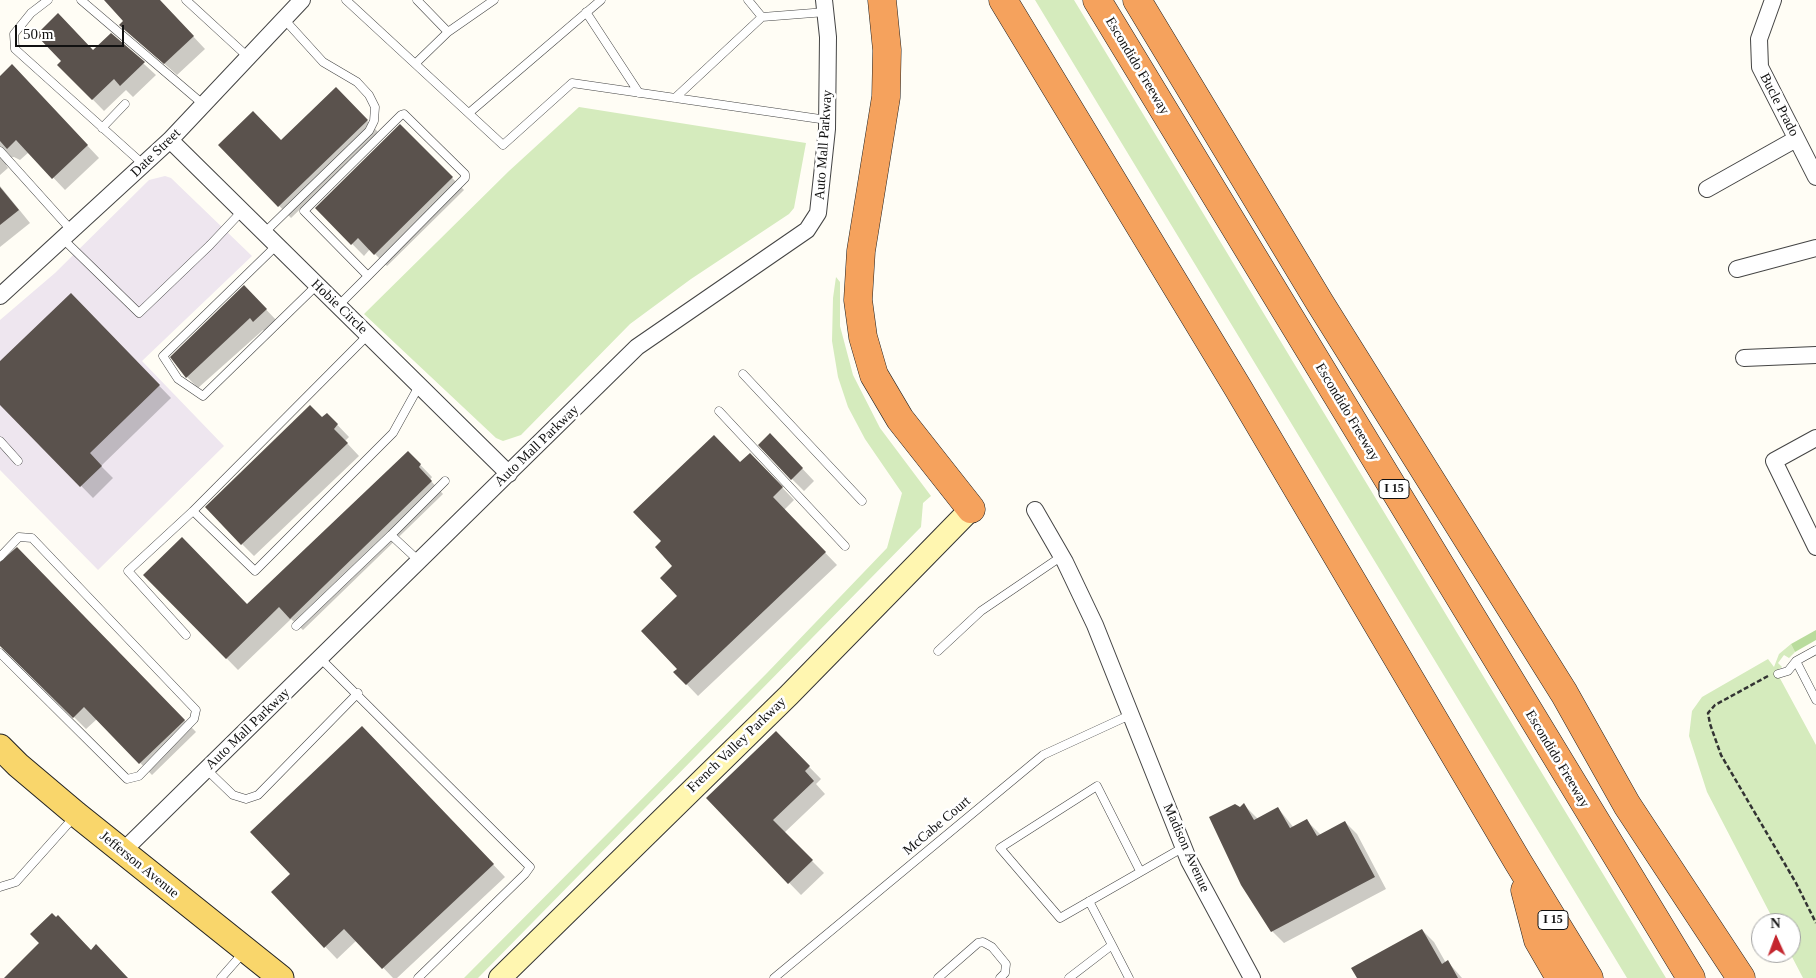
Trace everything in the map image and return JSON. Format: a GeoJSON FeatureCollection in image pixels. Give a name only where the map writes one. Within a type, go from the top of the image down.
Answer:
{"type":"FeatureCollection","features":[{"type":"Feature","properties":{"kind":"highway"},"geometry":{"type":"LineString","coordinates":[[882,0],[888,50],[886,97],[861,251],[858,300],[863,337],[874,375],[900,420],[971,509]]}},
{"type":"Feature","properties":{"kind":"highway","name":"I 15"},"geometry":{"type":"LineString","coordinates":[[1003,0],[1238,388],[1518,862],[1589,978]]}},
{"type":"Feature","properties":{"kind":"highway","name":"Escondido Freeway"},"geometry":{"type":"LineString","coordinates":[[1097,0],[1691,978]]}},
{"type":"Feature","properties":{"kind":"highway"},"geometry":{"type":"LineString","coordinates":[[1137,0],[1320,303],[1564,692],[1627,805],[1741,978]]}},
{"type":"Feature","properties":{"kind":"highway"},"geometry":{"type":"LineString","coordinates":[[1518,862],[1538,940],[1560,978]]}},
{"type":"Feature","properties":{"kind":"main road","name":"French Valley Parkway"},"geometry":{"type":"LineString","coordinates":[[500,978],[789,694],[971,509]]}},
{"type":"Feature","properties":{"kind":"main road","name":"Jefferson Avenue"},"geometry":{"type":"LineString","coordinates":[[0,747],[18,765],[122,852],[282,978]]}},
{"type":"Feature","properties":{"kind":"street","name":"Date Street"},"geometry":{"type":"LineString","coordinates":[[0,296],[170,140],[302,0]]}},
{"type":"Feature","properties":{"kind":"street","name":"Bucle Prado"},"geometry":{"type":"LineString","coordinates":[[1773,0],[1759,39],[1760,67],[1816,178]]}},
{"type":"Feature","properties":{"kind":"street","name":"Auto Mall Parkway"},"geometry":{"type":"LineString","coordinates":[[122,852],[637,347],[807,230],[818,213],[821,198],[827,120],[828,37],[825,6]]}},
{"type":"Feature","properties":{"kind":"street"},"geometry":{"type":"LineString","coordinates":[[1707,189],[1796,139]]}},
{"type":"Feature","properties":{"kind":"street","name":"Hobie Circle"},"geometry":{"type":"LineString","coordinates":[[170,140],[508,474]]}},
{"type":"Feature","properties":{"kind":"street"},"geometry":{"type":"LineString","coordinates":[[1737,269],[1816,248]]}},
{"type":"Feature","properties":{"kind":"street"},"geometry":{"type":"LineString","coordinates":[[1744,358],[1816,355]]}},
{"type":"Feature","properties":{"kind":"street"},"geometry":{"type":"LineString","coordinates":[[1816,438],[1774,462],[1816,547]]}},
{"type":"Feature","properties":{"kind":"street","name":"Madison Avenue"},"geometry":{"type":"LineString","coordinates":[[1035,510],[1062,556],[1095,626],[1184,847],[1252,978]]}},
{"type":"Feature","properties":{"kind":"lane"},"geometry":{"type":"LineString","coordinates":[[48,0],[31,14],[14,34],[15,49],[144,165]]}},
{"type":"Feature","properties":{"kind":"lane"},"geometry":{"type":"LineString","coordinates":[[81,0],[204,105]]}},
{"type":"Feature","properties":{"kind":"lane"},"geometry":{"type":"LineString","coordinates":[[186,0],[248,57]]}},
{"type":"Feature","properties":{"kind":"lane"},"geometry":{"type":"LineString","coordinates":[[346,0],[503,145],[572,83],[827,120]]}},
{"type":"Feature","properties":{"kind":"lane"},"geometry":{"type":"LineString","coordinates":[[417,0],[448,32]]}},
{"type":"Feature","properties":{"kind":"lane"},"geometry":{"type":"LineString","coordinates":[[469,113],[601,0]]}},
{"type":"Feature","properties":{"kind":"lane"},"geometry":{"type":"LineString","coordinates":[[748,0],[762,17]]}},
{"type":"Feature","properties":{"kind":"lane"},"geometry":{"type":"LineString","coordinates":[[416,63],[448,32],[488,2]]}},
{"type":"Feature","properties":{"kind":"lane"},"geometry":{"type":"LineString","coordinates":[[674,98],[762,17],[825,6]]}},
{"type":"Feature","properties":{"kind":"lane"},"geometry":{"type":"LineString","coordinates":[[586,12],[639,93]]}},
{"type":"Feature","properties":{"kind":"lane"},"geometry":{"type":"LineString","coordinates":[[264,233],[369,131],[374,120],[375,107],[369,95],[357,82],[323,62],[284,19]]}},
{"type":"Feature","properties":{"kind":"lane"},"geometry":{"type":"LineString","coordinates":[[102,128],[125,104]]}},
{"type":"Feature","properties":{"kind":"lane"},"geometry":{"type":"LineString","coordinates":[[305,213],[305,209],[403,114],[465,174],[465,178],[338,306]]}},
{"type":"Feature","properties":{"kind":"lane"},"geometry":{"type":"LineString","coordinates":[[0,151],[68,235],[138,313],[210,245],[242,211]]}},
{"type":"Feature","properties":{"kind":"lane"},"geometry":{"type":"LineString","coordinates":[[292,206],[305,213],[368,276]]}},
{"type":"Feature","properties":{"kind":"lane"},"geometry":{"type":"LineString","coordinates":[[277,246],[163,356],[178,379],[203,396],[317,285]]}},
{"type":"Feature","properties":{"kind":"lane"},"geometry":{"type":"LineString","coordinates":[[186,635],[128,570],[193,511],[368,335]]}},
{"type":"Feature","properties":{"kind":"lane"},"geometry":{"type":"LineString","coordinates":[[743,374],[862,501]]}},
{"type":"Feature","properties":{"kind":"lane"},"geometry":{"type":"LineString","coordinates":[[193,511],[255,571],[393,433],[419,386]]}},
{"type":"Feature","properties":{"kind":"lane"},"geometry":{"type":"LineString","coordinates":[[719,411],[845,546]]}},
{"type":"Feature","properties":{"kind":"lane"},"geometry":{"type":"LineString","coordinates":[[0,441],[18,461]]}},
{"type":"Feature","properties":{"kind":"lane"},"geometry":{"type":"LineString","coordinates":[[296,626],[445,481]]}},
{"type":"Feature","properties":{"kind":"lane"},"geometry":{"type":"LineString","coordinates":[[391,535],[419,561]]}},
{"type":"Feature","properties":{"kind":"lane"},"geometry":{"type":"LineString","coordinates":[[0,557],[19,537],[32,538],[196,710],[194,719],[139,776],[126,779],[0,653]]}},
{"type":"Feature","properties":{"kind":"lane"},"geometry":{"type":"LineString","coordinates":[[938,651],[980,611],[1062,556]]}},
{"type":"Feature","properties":{"kind":"lane"},"geometry":{"type":"LineString","coordinates":[[1778,674],[1788,671],[1796,661],[1816,650]]}},
{"type":"Feature","properties":{"kind":"lane"},"geometry":{"type":"LineString","coordinates":[[320,658],[358,693],[530,866],[525,874],[418,978]]}},
{"type":"Feature","properties":{"kind":"lane"},"geometry":{"type":"LineString","coordinates":[[1796,661],[1816,700]]}},
{"type":"Feature","properties":{"kind":"lane"},"geometry":{"type":"LineString","coordinates":[[206,769],[233,795],[246,799],[258,795],[358,693]]}},
{"type":"Feature","properties":{"kind":"lane","name":"McCabe Court"},"geometry":{"type":"LineString","coordinates":[[774,978],[1044,755],[1130,715]]}},
{"type":"Feature","properties":{"kind":"lane"},"geometry":{"type":"LineString","coordinates":[[1140,870],[1097,786],[1000,848],[1060,918],[1140,870],[1184,847]]}},
{"type":"Feature","properties":{"kind":"lane"},"geometry":{"type":"LineString","coordinates":[[0,887],[16,882],[76,814]]}},
{"type":"Feature","properties":{"kind":"lane"},"geometry":{"type":"LineString","coordinates":[[1089,901],[1129,978]]}},
{"type":"Feature","properties":{"kind":"lane"},"geometry":{"type":"LineString","coordinates":[[938,978],[978,943],[983,942],[992,947],[1006,964],[1005,973],[1000,978]]}},
{"type":"Feature","properties":{"kind":"lane"},"geometry":{"type":"LineString","coordinates":[[1069,978],[1112,945]]}},
{"type":"Feature","properties":{"kind":"lane"},"geometry":{"type":"LineString","coordinates":[[221,978],[245,950]]}},
{"type":"Feature","properties":{"kind":"path"},"geometry":{"type":"LineString","coordinates":[[1778,674],[1763,677],[1716,705],[1708,713],[1713,738],[1721,756],[1786,866],[1816,922]]}},
{"type":"Feature","properties":{"kind":"shaded area"},"geometry":{"type":"Polygon","coordinates":[[[165,176],[171,178],[252,256],[142,361],[224,446],[98,570],[0,470],[0,320],[55,273],[149,180],[165,176]]]}},
{"type":"Feature","properties":{"kind":"green space"},"geometry":{"type":"Polygon","coordinates":[[[1035,0],[1074,0],[1666,978],[1627,978],[1035,0]]]}},
{"type":"Feature","properties":{"kind":"green space"},"geometry":{"type":"Polygon","coordinates":[[[579,107],[806,143],[794,208],[789,214],[691,279],[630,324],[521,435],[503,441],[496,438],[364,314],[509,171],[579,107]]]}},
{"type":"Feature","properties":{"kind":"green space"},"geometry":{"type":"Polygon","coordinates":[[[836,277],[840,282],[840,326],[853,375],[880,428],[931,496],[923,503],[921,527],[478,978],[464,978],[767,673],[887,548],[902,493],[865,439],[848,407],[838,377],[832,341],[833,298],[836,277]]]}},
{"type":"Feature","properties":{"kind":"green space"},"geometry":{"type":"Polygon","coordinates":[[[1816,630],[1816,640],[1795,652],[1791,644],[1816,630]]]}},
{"type":"Feature","properties":{"kind":"green space"},"geometry":{"type":"Polygon","coordinates":[[[1791,644],[1795,652],[1789,658],[1784,655],[1778,663],[1782,667],[1776,671],[1816,745],[1816,978],[1803,978],[1795,963],[1801,963],[1801,913],[1770,913],[1707,792],[1689,736],[1692,711],[1702,697],[1768,659],[1774,667],[1779,654],[1791,644]]]}},
{"type":"Feature","properties":{"kind":"building"},"geometry":{"type":"Polygon","coordinates":[[[104,0],[160,0],[194,36],[164,64],[119,25],[123,21],[104,0]]]}},
{"type":"Feature","properties":{"kind":"building"},"geometry":{"type":"Polygon","coordinates":[[[58,13],[93,50],[111,33],[145,62],[120,86],[114,79],[92,100],[57,65],[61,61],[36,35],[58,13]]]}},
{"type":"Feature","properties":{"kind":"building"},"geometry":{"type":"Polygon","coordinates":[[[12,64],[88,145],[52,179],[16,140],[7,149],[0,141],[0,76],[12,64]]]}},
{"type":"Feature","properties":{"kind":"building"},"geometry":{"type":"Polygon","coordinates":[[[336,87],[368,120],[278,207],[218,145],[253,111],[281,140],[336,87]]]}},
{"type":"Feature","properties":{"kind":"building"},"geometry":{"type":"Polygon","coordinates":[[[400,124],[453,177],[374,255],[358,238],[351,245],[315,208],[400,124]]]}},
{"type":"Feature","properties":{"kind":"building"},"geometry":{"type":"Polygon","coordinates":[[[0,187],[19,210],[0,225],[0,187]]]}},
{"type":"Feature","properties":{"kind":"building"},"geometry":{"type":"Polygon","coordinates":[[[244,285],[267,309],[253,322],[250,318],[186,378],[170,357],[244,285]]]}},
{"type":"Feature","properties":{"kind":"building"},"geometry":{"type":"Polygon","coordinates":[[[71,293],[160,385],[90,453],[102,466],[80,487],[0,405],[0,361],[71,293]]]}},
{"type":"Feature","properties":{"kind":"building"},"geometry":{"type":"Polygon","coordinates":[[[310,405],[322,417],[327,413],[338,424],[334,429],[348,443],[241,545],[205,507],[310,405]]]}},
{"type":"Feature","properties":{"kind":"building"},"geometry":{"type":"Polygon","coordinates":[[[770,433],[803,468],[791,480],[758,445],[770,433]]]}},
{"type":"Feature","properties":{"kind":"building"},"geometry":{"type":"Polygon","coordinates":[[[714,435],[740,462],[750,453],[783,487],[773,497],[826,552],[686,685],[673,672],[677,669],[641,631],[677,596],[660,578],[672,566],[655,547],[661,541],[633,512],[714,435]]]}},
{"type":"Feature","properties":{"kind":"building"},"geometry":{"type":"Polygon","coordinates":[[[408,451],[421,464],[419,467],[432,481],[290,619],[279,607],[226,659],[143,575],[182,537],[247,604],[408,451]]]}},
{"type":"Feature","properties":{"kind":"building"},"geometry":{"type":"Polygon","coordinates":[[[17,547],[185,720],[139,764],[84,707],[73,718],[0,646],[0,562],[17,547]]]}},
{"type":"Feature","properties":{"kind":"building"},"geometry":{"type":"Polygon","coordinates":[[[362,726],[494,864],[382,969],[344,929],[324,948],[271,892],[290,874],[250,832],[362,726]]]}},
{"type":"Feature","properties":{"kind":"building"},"geometry":{"type":"Polygon","coordinates":[[[776,731],[810,766],[805,771],[814,781],[773,820],[813,860],[788,884],[706,798],[776,731]]]}},
{"type":"Feature","properties":{"kind":"building"},"geometry":{"type":"Polygon","coordinates":[[[1244,803],[1254,820],[1278,807],[1290,828],[1307,819],[1317,836],[1345,821],[1375,877],[1271,932],[1241,885],[1209,817],[1235,804],[1240,807],[1244,803]]]}},
{"type":"Feature","properties":{"kind":"building"},"geometry":{"type":"Polygon","coordinates":[[[52,913],[56,917],[58,915],[91,950],[96,944],[128,978],[4,978],[39,943],[30,934],[52,913]]]}},
{"type":"Feature","properties":{"kind":"building"},"geometry":{"type":"Polygon","coordinates":[[[1422,929],[1442,964],[1448,960],[1458,978],[1357,978],[1351,968],[1422,929]]]}}]}
